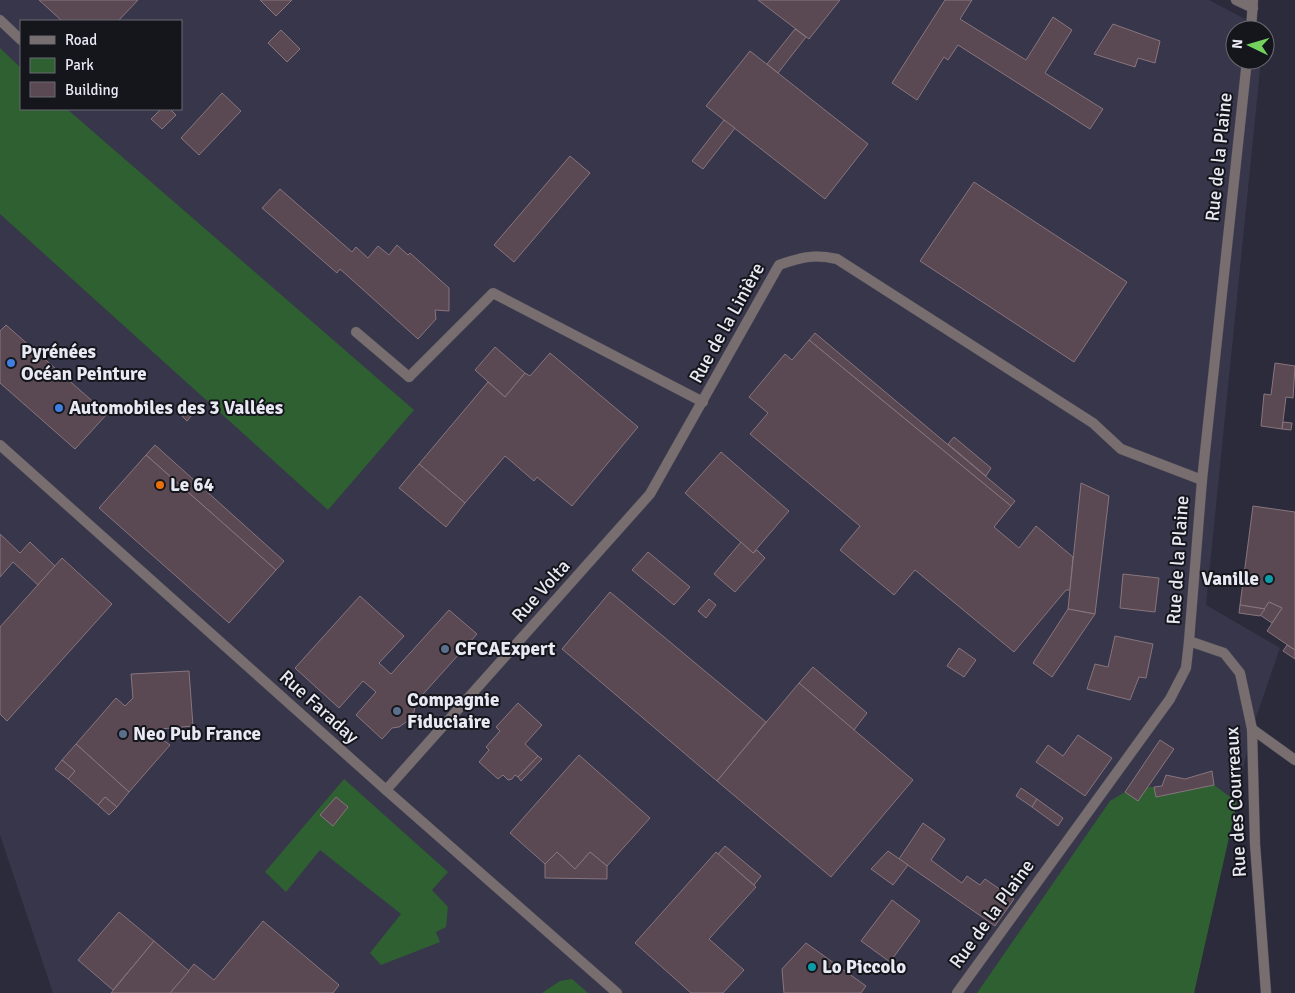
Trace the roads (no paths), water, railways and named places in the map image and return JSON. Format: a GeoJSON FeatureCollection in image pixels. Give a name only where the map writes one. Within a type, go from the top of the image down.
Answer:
{"type":"FeatureCollection","features":[{"type":"Feature","properties":{"kind":"street"},"geometry":{"type":"LineString","coordinates":[[1236,0],[1253,4],[1252,20]]}},
{"type":"Feature","properties":{"kind":"street"},"geometry":{"type":"LineString","coordinates":[[0,20],[20,39]]}},
{"type":"Feature","properties":{"kind":"street","name":"Rue de la Plaine"},"geometry":{"type":"LineString","coordinates":[[957,993],[1170,699],[1186,668],[1190,641],[1202,480],[1246,70]]}},
{"type":"Feature","properties":{"kind":"street","name":"Rue de la Linière"},"geometry":{"type":"LineString","coordinates":[[356,332],[409,377],[493,293],[703,402],[779,265],[803,256],[819,255],[837,259],[1093,422],[1121,449],[1202,480]]}},
{"type":"Feature","properties":{"kind":"street","name":"Rue Volta"},"geometry":{"type":"LineString","coordinates":[[386,790],[650,494],[703,402]]}},
{"type":"Feature","properties":{"kind":"street","name":"Rue Faraday"},"geometry":{"type":"LineString","coordinates":[[0,445],[386,790],[617,993]]}},
{"type":"Feature","properties":{"kind":"street","name":"Rue des Courreaux"},"geometry":{"type":"LineString","coordinates":[[1190,641],[1224,653],[1240,673],[1252,730],[1255,844],[1266,993]]}},
{"type":"Feature","properties":{"kind":"street"},"geometry":{"type":"LineString","coordinates":[[1252,730],[1295,760]]}},
{"type":"Feature","properties":{"kind":"place","name":"Pyrénées Océan Peinture"},"geometry":{"type":"Point","coordinates":[11,363]}},
{"type":"Feature","properties":{"kind":"place","name":"Automobiles des 3 Vallées"},"geometry":{"type":"Point","coordinates":[59,408]}},
{"type":"Feature","properties":{"kind":"place","name":"Le 64"},"geometry":{"type":"Point","coordinates":[160,485]}},
{"type":"Feature","properties":{"kind":"place","name":"Vanille"},"geometry":{"type":"Point","coordinates":[1269,579]}},
{"type":"Feature","properties":{"kind":"place","name":"CFCAExpert"},"geometry":{"type":"Point","coordinates":[445,649]}},
{"type":"Feature","properties":{"kind":"place","name":"Compagnie Fiduciaire"},"geometry":{"type":"Point","coordinates":[397,711]}},
{"type":"Feature","properties":{"kind":"place","name":"Neo Pub France"},"geometry":{"type":"Point","coordinates":[123,734]}},
{"type":"Feature","properties":{"kind":"place","name":"Lo Piccolo"},"geometry":{"type":"Point","coordinates":[812,967]}}]}
